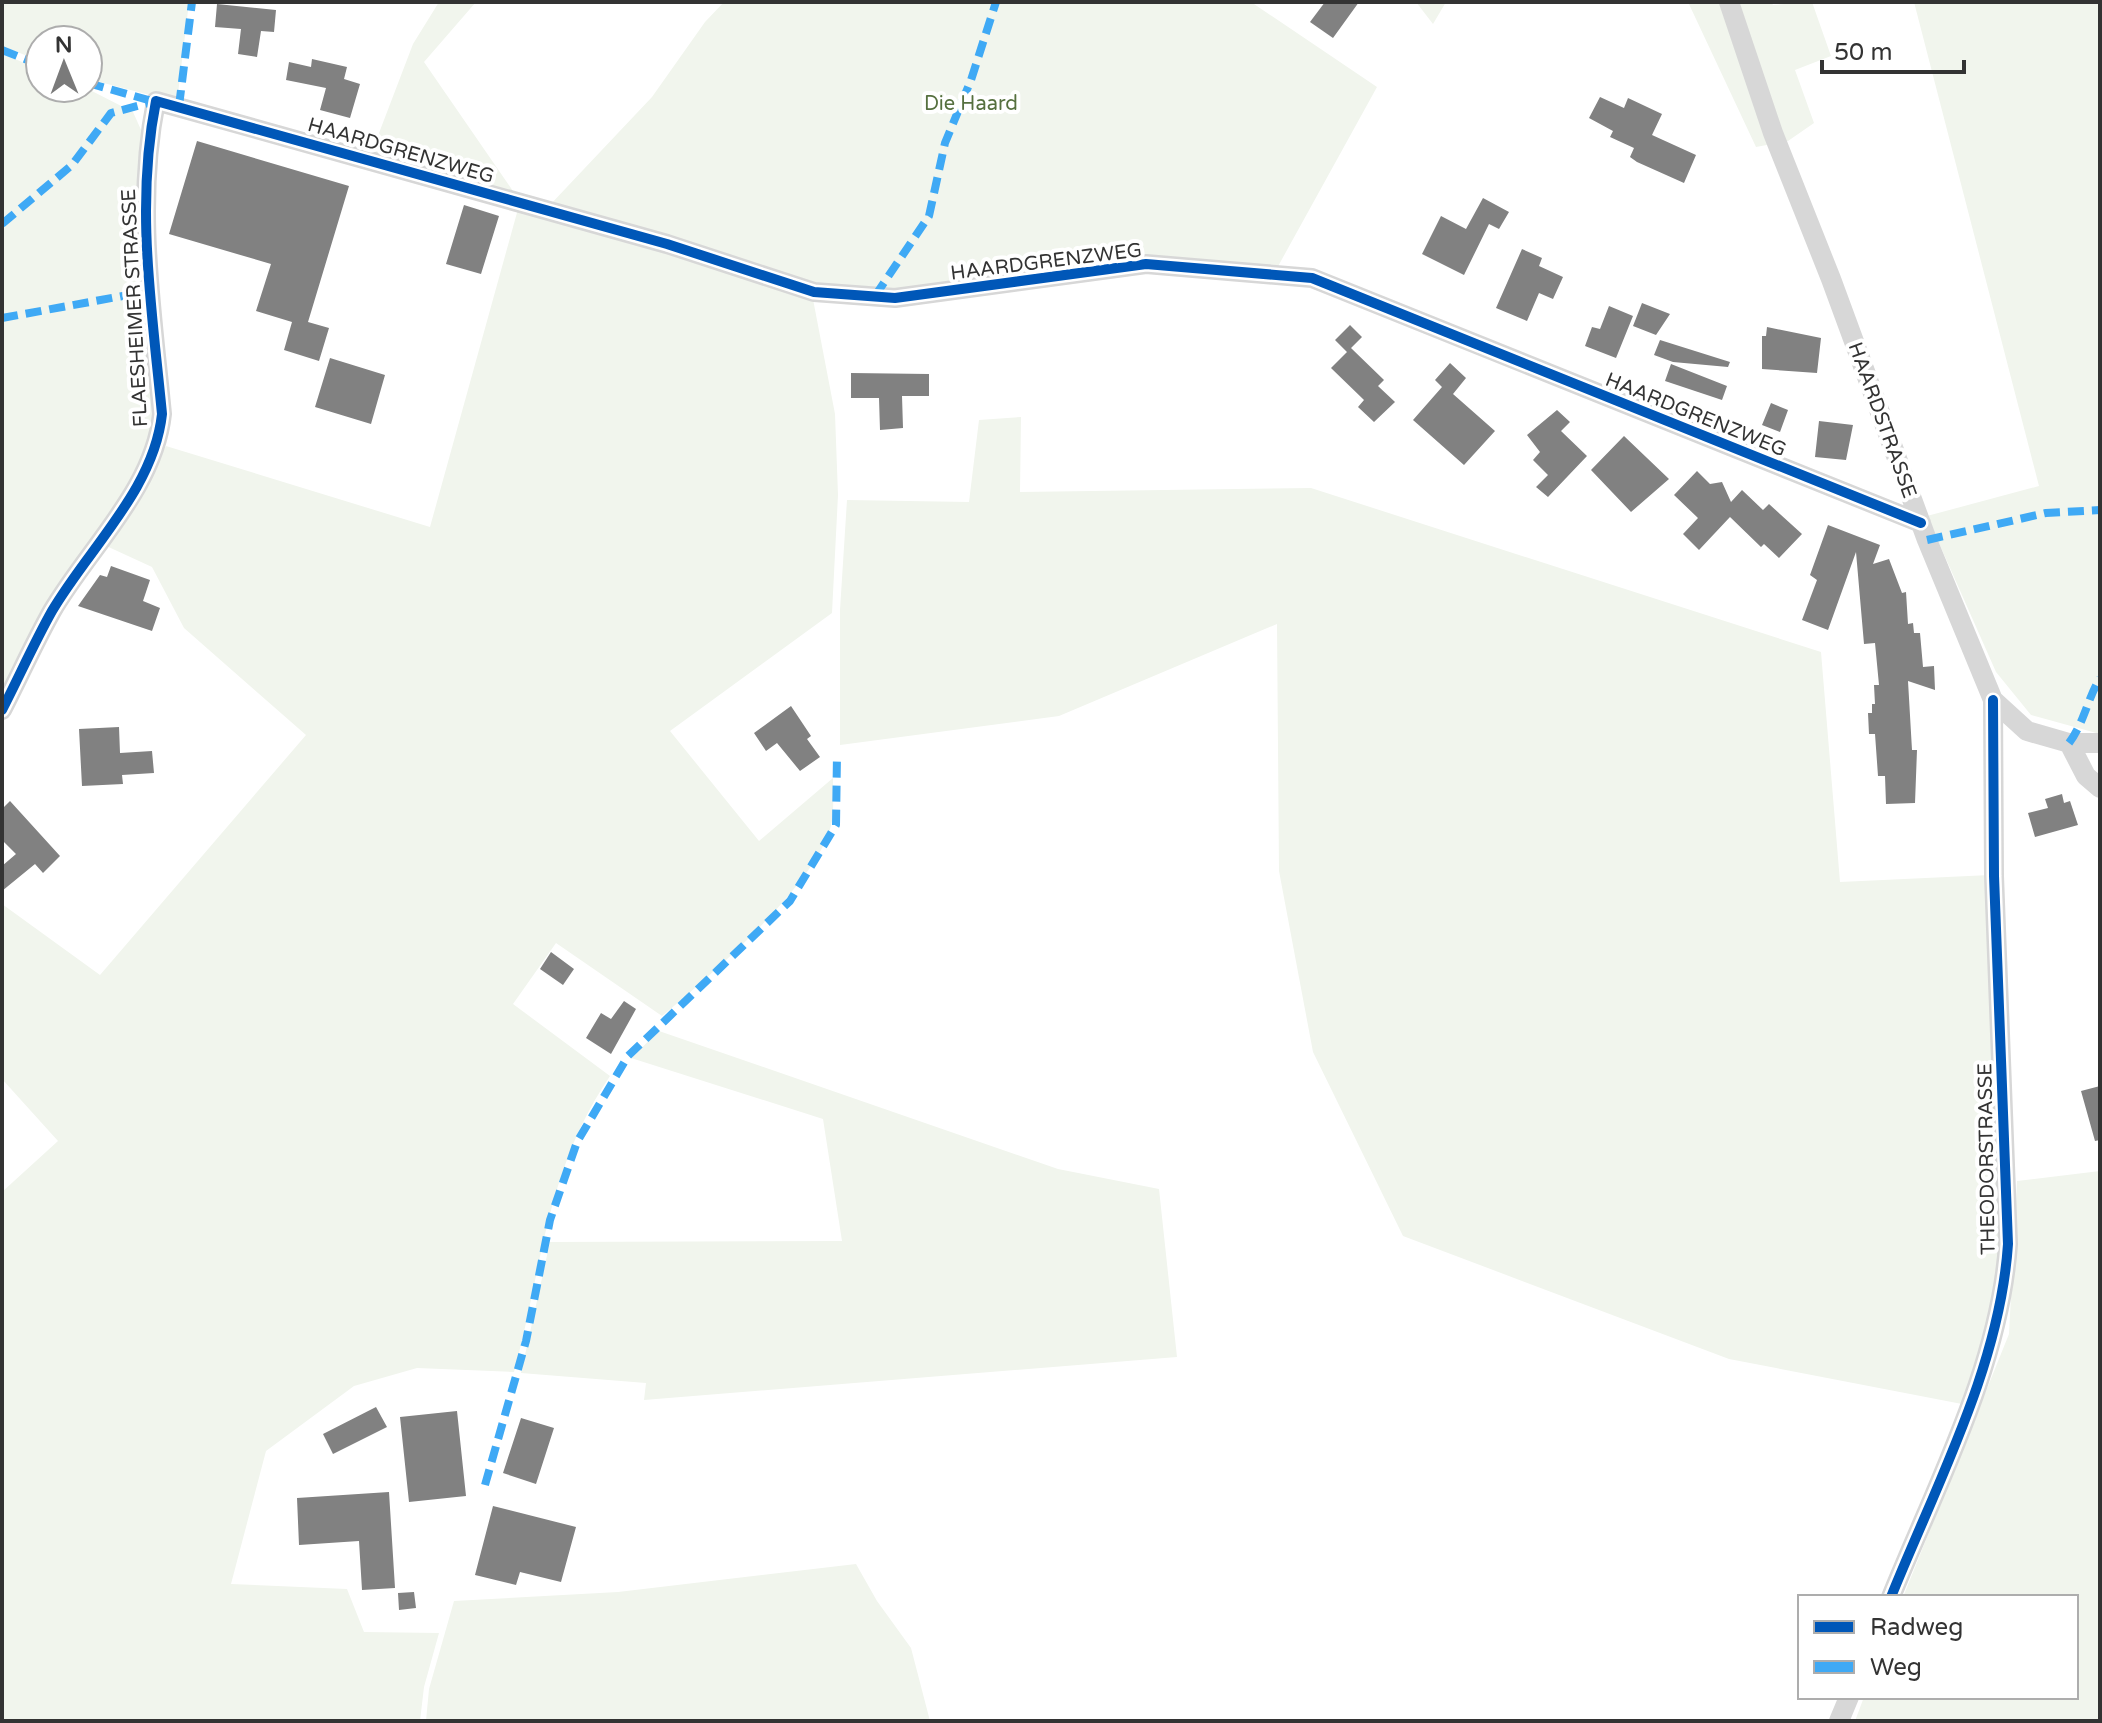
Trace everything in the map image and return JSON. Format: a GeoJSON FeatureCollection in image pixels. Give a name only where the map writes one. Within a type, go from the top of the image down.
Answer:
{"type":"FeatureCollection","features":[{"type":"Feature","properties":{"kind":"street","name":"HAARDSTRASSE"},"geometry":{"type":"LineString","coordinates":[[1729,2],[1773,133],[1921,523],[1993,700],[2027,731],[2069,743]]}},
{"type":"Feature","properties":{"kind":"street","name":"HAARDGRENZWEG"},"geometry":{"type":"LineString","coordinates":[[156,101],[652,240],[814,292],[895,298],[1146,264],[1312,278],[1921,523]]}},
{"type":"Feature","properties":{"kind":"street","name":"FLAESHEIMER STRASSE"},"geometry":{"type":"LineString","coordinates":[[2,710],[53,610],[144,473],[159,438],[162,414],[143,195],[146,152],[156,101]]}},
{"type":"Feature","properties":{"kind":"street","name":"THEODORSTRASSE"},"geometry":{"type":"LineString","coordinates":[[1892,1595],[1984,1367],[2005,1278],[2008,1244],[1994,876],[1993,700]]}},
{"type":"Feature","properties":{"kind":"street"},"geometry":{"type":"LineString","coordinates":[[2100,743],[2069,743],[2086,776],[2100,788]]}},
{"type":"Feature","properties":{"kind":"street"},"geometry":{"type":"LineString","coordinates":[[1839,1721],[1848,1699]]}},
{"type":"Feature","properties":{"kind":"green space"},"geometry":{"type":"Polygon","coordinates":[[[2,2],[189,2],[177,102],[104,83],[104,24],[24,24],[24,55],[2,46],[2,2]]]}},
{"type":"Feature","properties":{"kind":"green space"},"geometry":{"type":"Polygon","coordinates":[[[439,2],[476,2],[424,62],[515,194],[371,154],[413,44],[439,2]]]}},
{"type":"Feature","properties":{"kind":"green space","name":"Die Haard"},"geometry":{"type":"Polygon","coordinates":[[[724,2],[1251,2],[1377,87],[1276,270],[1030,259],[895,295],[815,291],[549,206],[652,97],[705,22],[724,2]]]}},
{"type":"Feature","properties":{"kind":"green space"},"geometry":{"type":"Polygon","coordinates":[[[1416,2],[1446,2],[1433,24],[1416,2]]]}},
{"type":"Feature","properties":{"kind":"green space"},"geometry":{"type":"Polygon","coordinates":[[[1688,2],[1771,2],[1773,5],[1812,2],[1831,56],[1795,70],[1814,123],[1788,141],[1756,147],[1688,2]]]}},
{"type":"Feature","properties":{"kind":"green space"},"geometry":{"type":"Polygon","coordinates":[[[1914,2],[2100,2],[2100,734],[2031,715],[1996,672],[1927,516],[2039,486],[1914,2]]]}},
{"type":"Feature","properties":{"kind":"green space"},"geometry":{"type":"Polygon","coordinates":[[[2,54],[24,63],[24,104],[104,104],[104,97],[133,112],[142,132],[160,419],[142,474],[2,702],[2,54]]]}},
{"type":"Feature","properties":{"kind":"green space"},"geometry":{"type":"Polygon","coordinates":[[[518,209],[812,294],[835,414],[838,495],[832,613],[670,731],[759,841],[833,778],[832,821],[824,845],[786,899],[707,978],[662,1016],[556,943],[513,1004],[610,1076],[588,1112],[559,1184],[514,1372],[417,1368],[354,1386],[266,1451],[231,1584],[347,1589],[364,1632],[439,1633],[424,1687],[420,1721],[2,1721],[2,1192],[58,1141],[2,1079],[2,904],[100,975],[306,735],[184,628],[152,567],[102,544],[166,446],[430,527],[518,209]]]}},
{"type":"Feature","properties":{"kind":"green space"},"geometry":{"type":"Polygon","coordinates":[[[1021,417],[1020,492],[1311,488],[1821,652],[1840,882],[1990,875],[2003,1243],[1978,1365],[1962,1404],[1729,1359],[1403,1236],[1313,1052],[1279,871],[1277,624],[1059,716],[840,745],[840,610],[847,500],[969,502],[979,420],[1021,417]]]}},
{"type":"Feature","properties":{"kind":"green space"},"geometry":{"type":"Polygon","coordinates":[[[659,1031],[1058,1169],[1159,1189],[1177,1357],[644,1400],[646,1383],[521,1373],[550,1242],[842,1241],[823,1119],[631,1058],[659,1031]]]}},
{"type":"Feature","properties":{"kind":"green space"},"geometry":{"type":"Polygon","coordinates":[[[2100,1171],[2100,1721],[1855,1721],[1863,1699],[2078,1699],[2078,1595],[1904,1595],[2009,1334],[2017,1181],[2100,1171]]]}},
{"type":"Feature","properties":{"kind":"green space"},"geometry":{"type":"Polygon","coordinates":[[[856,1564],[877,1601],[911,1648],[930,1721],[426,1721],[429,1689],[454,1601],[618,1592],[856,1564]]]}},
{"type":"Feature","properties":{"kind":"building"},"geometry":{"type":"Polygon","coordinates":[[[1325,2],[1359,2],[1333,38],[1310,22],[1325,2]]]}},
{"type":"Feature","properties":{"kind":"building"},"geometry":{"type":"Polygon","coordinates":[[[217,4],[276,10],[274,32],[261,31],[257,57],[238,54],[241,29],[215,27],[217,4]]]}},
{"type":"Feature","properties":{"kind":"building"},"geometry":{"type":"Polygon","coordinates":[[[312,59],[347,67],[344,79],[360,84],[350,118],[320,110],[326,88],[286,80],[289,62],[311,67],[312,59]]]}},
{"type":"Feature","properties":{"kind":"building"},"geometry":{"type":"Polygon","coordinates":[[[1600,97],[1624,108],[1628,98],[1662,114],[1652,135],[1696,155],[1684,183],[1637,162],[1630,157],[1634,148],[1610,137],[1613,131],[1589,118],[1600,97]]]}},
{"type":"Feature","properties":{"kind":"building"},"geometry":{"type":"Polygon","coordinates":[[[197,141],[349,186],[308,322],[329,328],[319,361],[284,350],[292,322],[256,311],[271,264],[169,234],[197,141]]]}},
{"type":"Feature","properties":{"kind":"building"},"geometry":{"type":"Polygon","coordinates":[[[1483,198],[1509,212],[1499,229],[1489,224],[1464,275],[1422,254],[1441,216],[1466,229],[1483,198]]]}},
{"type":"Feature","properties":{"kind":"building"},"geometry":{"type":"Polygon","coordinates":[[[464,205],[499,216],[481,274],[446,264],[464,205]]]}},
{"type":"Feature","properties":{"kind":"building"},"geometry":{"type":"Polygon","coordinates":[[[1522,249],[1542,258],[1539,266],[1563,277],[1553,299],[1539,293],[1527,321],[1496,308],[1522,249]]]}},
{"type":"Feature","properties":{"kind":"building"},"geometry":{"type":"Polygon","coordinates":[[[1642,303],[1670,314],[1656,335],[1633,326],[1642,303]]]}},
{"type":"Feature","properties":{"kind":"building"},"geometry":{"type":"Polygon","coordinates":[[[1609,306],[1633,316],[1616,358],[1585,346],[1592,327],[1600,329],[1609,306]]]}},
{"type":"Feature","properties":{"kind":"building"},"geometry":{"type":"Polygon","coordinates":[[[1350,325],[1362,337],[1351,348],[1384,380],[1378,386],[1395,402],[1374,422],[1358,407],[1364,400],[1331,368],[1347,352],[1335,340],[1350,325]]]}},
{"type":"Feature","properties":{"kind":"building"},"geometry":{"type":"Polygon","coordinates":[[[1767,327],[1821,338],[1817,373],[1762,369],[1762,336],[1766,336],[1767,327]]]}},
{"type":"Feature","properties":{"kind":"building"},"geometry":{"type":"Polygon","coordinates":[[[1660,340],[1730,362],[1728,367],[1673,362],[1654,355],[1660,340]]]}},
{"type":"Feature","properties":{"kind":"building"},"geometry":{"type":"Polygon","coordinates":[[[330,358],[385,375],[371,424],[315,407],[330,358]]]}},
{"type":"Feature","properties":{"kind":"building"},"geometry":{"type":"Polygon","coordinates":[[[1450,363],[1466,378],[1453,394],[1495,431],[1464,465],[1413,420],[1442,387],[1435,380],[1450,363]]]}},
{"type":"Feature","properties":{"kind":"building"},"geometry":{"type":"Polygon","coordinates":[[[1671,364],[1727,386],[1722,400],[1665,381],[1671,364]]]}},
{"type":"Feature","properties":{"kind":"building"},"geometry":{"type":"Polygon","coordinates":[[[851,373],[929,374],[929,396],[902,396],[903,428],[880,430],[879,398],[851,398],[851,373]]]}},
{"type":"Feature","properties":{"kind":"building"},"geometry":{"type":"Polygon","coordinates":[[[1771,403],[1788,410],[1780,432],[1762,425],[1771,403]]]}},
{"type":"Feature","properties":{"kind":"building"},"geometry":{"type":"Polygon","coordinates":[[[1557,410],[1570,422],[1561,431],[1587,456],[1548,497],[1536,487],[1548,475],[1533,460],[1540,452],[1527,435],[1557,410]]]}},
{"type":"Feature","properties":{"kind":"building"},"geometry":{"type":"Polygon","coordinates":[[[1819,421],[1853,425],[1846,460],[1815,457],[1819,421]]]}},
{"type":"Feature","properties":{"kind":"building"},"geometry":{"type":"Polygon","coordinates":[[[1624,436],[1669,479],[1631,512],[1591,470],[1624,436]]]}},
{"type":"Feature","properties":{"kind":"building"},"geometry":{"type":"Polygon","coordinates":[[[1697,471],[1710,484],[1722,482],[1731,502],[1742,490],[1763,510],[1769,504],[1802,534],[1779,558],[1764,544],[1761,547],[1730,517],[1699,550],[1683,534],[1698,518],[1674,495],[1697,471]]]}},
{"type":"Feature","properties":{"kind":"building"},"geometry":{"type":"Polygon","coordinates":[[[1828,525],[1880,545],[1873,564],[1889,559],[1902,593],[1906,592],[1908,624],[1913,623],[1914,633],[1920,633],[1923,667],[1934,666],[1935,690],[1908,681],[1912,750],[1917,750],[1915,803],[1886,804],[1885,776],[1878,776],[1875,734],[1869,734],[1868,713],[1872,713],[1872,704],[1875,704],[1874,685],[1879,685],[1875,643],[1864,644],[1856,552],[1828,630],[1802,620],[1817,580],[1810,575],[1828,525]]]}},
{"type":"Feature","properties":{"kind":"building"},"geometry":{"type":"Polygon","coordinates":[[[111,566],[150,580],[143,601],[160,608],[152,631],[78,606],[100,575],[107,577],[111,566]]]}},
{"type":"Feature","properties":{"kind":"building"},"geometry":{"type":"Polygon","coordinates":[[[791,706],[811,736],[807,739],[820,757],[800,771],[777,743],[766,751],[754,733],[791,706]]]}},
{"type":"Feature","properties":{"kind":"building"},"geometry":{"type":"Polygon","coordinates":[[[119,727],[120,753],[152,751],[154,773],[122,775],[123,784],[82,786],[79,729],[119,727]]]}},
{"type":"Feature","properties":{"kind":"building"},"geometry":{"type":"Polygon","coordinates":[[[2062,794],[2064,803],[2070,801],[2078,825],[2035,837],[2028,813],[2048,808],[2045,799],[2062,794]]]}},
{"type":"Feature","properties":{"kind":"building"},"geometry":{"type":"Polygon","coordinates":[[[10,801],[60,856],[43,873],[35,864],[2,891],[2,866],[16,854],[2,840],[2,809],[10,801]]]}},
{"type":"Feature","properties":{"kind":"building"},"geometry":{"type":"Polygon","coordinates":[[[551,952],[574,969],[563,985],[540,969],[551,952]]]}},
{"type":"Feature","properties":{"kind":"building"},"geometry":{"type":"Polygon","coordinates":[[[624,1001],[636,1009],[611,1054],[586,1038],[601,1013],[611,1019],[624,1001]]]}},
{"type":"Feature","properties":{"kind":"building"},"geometry":{"type":"Polygon","coordinates":[[[2100,1086],[2100,1140],[2095,1141],[2081,1091],[2100,1086]]]}},
{"type":"Feature","properties":{"kind":"building"},"geometry":{"type":"Polygon","coordinates":[[[376,1407],[387,1427],[333,1454],[323,1434],[376,1407]]]}},
{"type":"Feature","properties":{"kind":"building"},"geometry":{"type":"Polygon","coordinates":[[[457,1411],[466,1496],[409,1502],[400,1417],[457,1411]]]}},
{"type":"Feature","properties":{"kind":"building"},"geometry":{"type":"Polygon","coordinates":[[[521,1418],[554,1428],[536,1484],[503,1473],[521,1418]]]}},
{"type":"Feature","properties":{"kind":"building"},"geometry":{"type":"Polygon","coordinates":[[[389,1492],[395,1588],[362,1590],[359,1541],[299,1545],[297,1498],[389,1492]]]}},
{"type":"Feature","properties":{"kind":"building"},"geometry":{"type":"Polygon","coordinates":[[[493,1506],[576,1527],[561,1582],[520,1572],[516,1585],[475,1575],[493,1506]]]}},
{"type":"Feature","properties":{"kind":"building"},"geometry":{"type":"Polygon","coordinates":[[[414,1592],[416,1608],[399,1610],[398,1593],[414,1592]]]}},
{"type":"Feature","properties":{"kind":"marked path"},"geometry":{"type":"LineString","coordinates":[[179,106],[192,2]]}},
{"type":"Feature","properties":{"kind":"marked path"},"geometry":{"type":"LineString","coordinates":[[875,296],[929,216],[945,143],[971,80],[996,2]]}},
{"type":"Feature","properties":{"kind":"marked path"},"geometry":{"type":"LineString","coordinates":[[2,50],[24,59]]}},
{"type":"Feature","properties":{"kind":"marked path"},"geometry":{"type":"LineString","coordinates":[[104,88],[152,101]]}},
{"type":"Feature","properties":{"kind":"marked path"},"geometry":{"type":"LineString","coordinates":[[2,224],[72,165],[111,113],[156,101]]}},
{"type":"Feature","properties":{"kind":"marked path"},"geometry":{"type":"LineString","coordinates":[[2,318],[150,291]]}},
{"type":"Feature","properties":{"kind":"marked path"},"geometry":{"type":"LineString","coordinates":[[1927,540],[2046,513],[2100,510]]}},
{"type":"Feature","properties":{"kind":"marked path"},"geometry":{"type":"LineString","coordinates":[[2069,743],[2100,678]]}},
{"type":"Feature","properties":{"kind":"marked path"},"geometry":{"type":"LineString","coordinates":[[485,1485],[526,1341],[550,1220],[577,1142],[628,1056],[790,901],[836,825],[837,754]]}},
{"type":"Feature","properties":{"kind":"cycle path"},"geometry":{"type":"LineString","coordinates":[[2,710],[52,611],[133,493],[147,468],[156,441],[162,414],[150,297],[146,218],[150,140],[156,101],[667,244],[814,292],[895,298],[1146,264],[1312,278],[1921,523]]}},
{"type":"Feature","properties":{"kind":"cycle path"},"geometry":{"type":"LineString","coordinates":[[1892,1595],[1963,1424],[1993,1335],[2003,1290],[2008,1244],[1994,876],[1993,700]]}}]}
